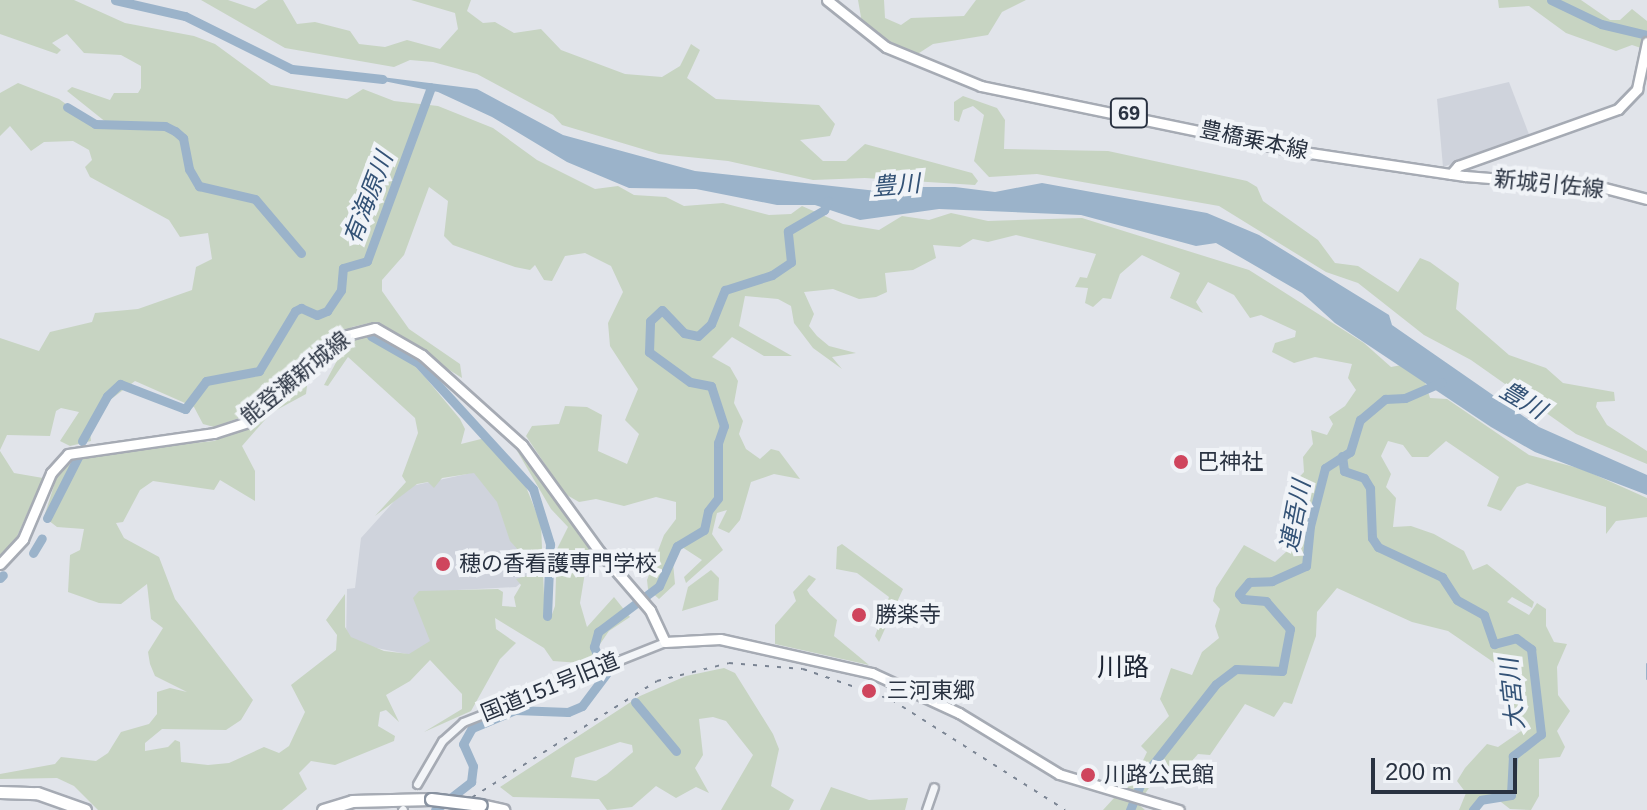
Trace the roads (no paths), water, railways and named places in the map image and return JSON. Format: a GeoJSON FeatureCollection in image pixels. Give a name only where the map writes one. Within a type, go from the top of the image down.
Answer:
{"type":"FeatureCollection","features":[{"type":"Feature","properties":{"kind":"highway"},"geometry":{"type":"LineString","coordinates":[[0,792],[45,795],[85,810]]}},
{"type":"Feature","properties":{"kind":"highway"},"geometry":{"type":"LineString","coordinates":[[0,798],[36,799],[71,810]]}},
{"type":"Feature","properties":{"kind":"highway"},"geometry":{"type":"LineString","coordinates":[[340,810],[431,799]]}},
{"type":"Feature","properties":{"kind":"highway"},"geometry":{"type":"LineString","coordinates":[[323,810],[352,801],[431,799],[502,810]]}},
{"type":"Feature","properties":{"kind":"main road","name":"豊橋乗本線"},"geometry":{"type":"LineString","coordinates":[[827,0],[886,47],[981,86],[1290,150],[1451,174]]}},
{"type":"Feature","properties":{"kind":"main road"},"geometry":{"type":"LineString","coordinates":[[1451,174],[1458,166],[1618,109],[1637,89],[1646,46]]}},
{"type":"Feature","properties":{"kind":"main road","name":"新城引佐線"},"geometry":{"type":"LineString","coordinates":[[1451,174],[1601,187],[1647,199]]}},
{"type":"Feature","properties":{"kind":"main road","name":"能登瀬新城線"},"geometry":{"type":"LineString","coordinates":[[0,564],[23,539],[51,473],[68,454],[214,433],[248,422],[347,335],[368,327],[422,355],[516,439],[646,603],[665,642]]}},
{"type":"Feature","properties":{"kind":"main road"},"geometry":{"type":"LineString","coordinates":[[665,642],[720,639],[872,673],[966,717],[1048,769],[1179,810]]}},
{"type":"Feature","properties":{"kind":"street","name":"国道151号旧道"},"geometry":{"type":"LineString","coordinates":[[417,784],[442,741],[463,722],[665,642]]}},
{"type":"Feature","properties":{"kind":"street"},"geometry":{"type":"LineString","coordinates":[[926,810],[934,787]]}},
{"type":"Feature","properties":{"kind":"water"},"geometry":{"type":"Polygon","coordinates":[[[334,71],[477,89],[563,135],[695,171],[895,193],[908,187],[955,187],[995,192],[1042,183],[1207,213],[1259,235],[1389,315],[1392,325],[1539,427],[1647,475],[1647,495],[1535,452],[1491,427],[1335,323],[1302,293],[1216,243],[1196,246],[1081,215],[939,209],[860,220],[815,205],[777,205],[696,189],[629,188],[567,162],[492,117],[438,92],[334,71]]]}},
{"type":"Feature","properties":{"kind":"waterway","name":"豊川"},"geometry":{"type":"LineString","coordinates":[[115,0],[185,16],[292,69],[382,79]]}},
{"type":"Feature","properties":{"kind":"waterway"},"geometry":{"type":"LineString","coordinates":[[1551,0],[1601,24],[1647,35]]}},
{"type":"Feature","properties":{"kind":"waterway","name":"有海原川"},"geometry":{"type":"LineString","coordinates":[[82,441],[107,396],[120,384],[185,409],[206,381],[259,371],[295,311],[301,308],[317,315],[327,311],[341,290],[343,268],[367,261],[431,87]]}},
{"type":"Feature","properties":{"kind":"waterway"},"geometry":{"type":"LineString","coordinates":[[67,107],[95,124],[165,126],[175,131],[183,138],[189,169],[199,186],[255,199],[301,253]]}},
{"type":"Feature","properties":{"kind":"waterway"},"geometry":{"type":"LineString","coordinates":[[435,810],[471,782],[473,766],[463,744],[472,728],[515,710],[568,712],[582,706],[606,674],[594,647],[598,632],[659,586],[677,546],[704,530],[708,511],[718,498],[718,443],[724,426],[711,386],[690,382],[649,352],[650,321],[662,310],[684,333],[698,336],[711,324],[725,290],[772,275],[791,262],[788,231],[824,210],[828,201]]}},
{"type":"Feature","properties":{"kind":"waterway"},"geometry":{"type":"LineString","coordinates":[[371,336],[418,363],[533,489],[550,544],[547,616]]}},
{"type":"Feature","properties":{"kind":"waterway","name":"連吾川"},"geometry":{"type":"LineString","coordinates":[[1130,810],[1143,777],[1216,684],[1236,669],[1282,671],[1290,629],[1266,601],[1243,599],[1239,594],[1249,582],[1272,581],[1306,566],[1310,526],[1325,468],[1350,452],[1360,420],[1385,399],[1405,398],[1442,382]]}},
{"type":"Feature","properties":{"kind":"waterway","name":"大宮川"},"geometry":{"type":"LineString","coordinates":[[1342,456],[1344,471],[1364,478],[1370,488],[1372,538],[1378,547],[1442,577],[1457,600],[1484,615],[1494,644],[1516,638],[1531,649],[1541,734],[1513,756],[1511,795],[1481,800],[1473,810]]}},
{"type":"Feature","properties":{"kind":"waterway","name":"有海原川"},"geometry":{"type":"LineString","coordinates":[[47,518],[78,457]]}},
{"type":"Feature","properties":{"kind":"waterway","name":"有海原川"},"geometry":{"type":"LineString","coordinates":[[33,553],[42,538]]}},
{"type":"Feature","properties":{"kind":"waterway","name":"有海原川"},"geometry":{"type":"LineString","coordinates":[[0,578],[3,575]]}},
{"type":"Feature","properties":{"kind":"waterway"},"geometry":{"type":"LineString","coordinates":[[1647,664],[1647,679]]}},
{"type":"Feature","properties":{"kind":"waterway"},"geometry":{"type":"LineString","coordinates":[[635,702],[676,751]]}},
{"type":"Feature","properties":{"kind":"railway"},"geometry":{"type":"LineString","coordinates":[[452,810],[657,681],[729,663],[803,669],[892,700],[1065,810]]}},
{"type":"Feature","properties":{"kind":"place","name":"巴神社"},"geometry":{"type":"Point","coordinates":[1181,462]}},
{"type":"Feature","properties":{"kind":"place","name":"穂の香看護専門学校"},"geometry":{"type":"Point","coordinates":[443,564]}},
{"type":"Feature","properties":{"kind":"place","name":"勝楽寺"},"geometry":{"type":"Point","coordinates":[859,615]}},
{"type":"Feature","properties":{"kind":"place","name":"三河東郷"},"geometry":{"type":"Point","coordinates":[869,691]}},
{"type":"Feature","properties":{"kind":"place","name":"川路公民館"},"geometry":{"type":"Point","coordinates":[1088,775]}},
{"type":"Feature","properties":{"kind":"district","name":"川路"},"geometry":{"type":"Point","coordinates":[1123,668]}}]}
